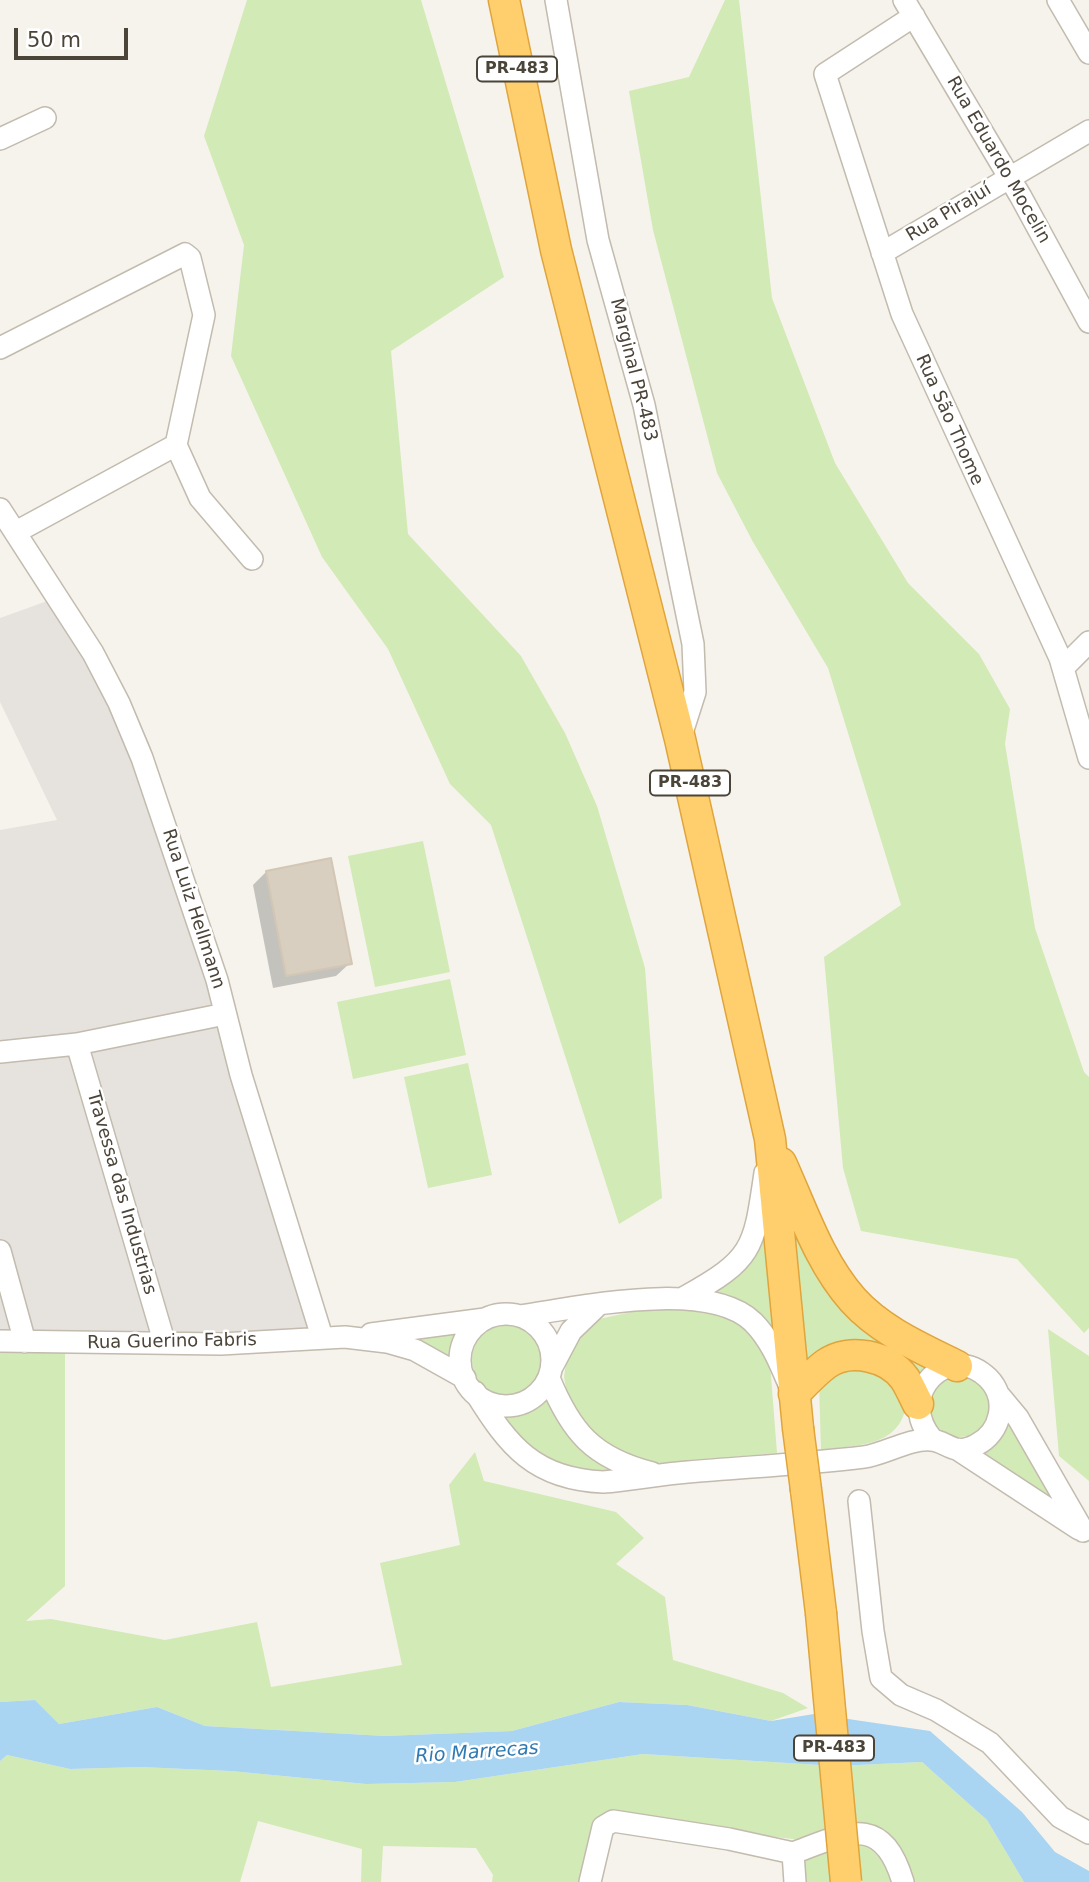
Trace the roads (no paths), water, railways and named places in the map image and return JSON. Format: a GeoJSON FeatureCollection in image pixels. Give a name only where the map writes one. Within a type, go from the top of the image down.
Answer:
{"type":"FeatureCollection","features":[{"type":"Feature","properties":{"kind":"highway","name":"PR-483"},"geometry":{"type":"LineString","coordinates":[[504,0],[559,263],[680,738],[770,1139],[793,1394],[821,1613],[846,1882]]}},
{"type":"Feature","properties":{"kind":"highway"},"geometry":{"type":"LineString","coordinates":[[770,1139],[823,1257],[854,1301],[894,1333],[957,1366]]}},
{"type":"Feature","properties":{"kind":"highway"},"geometry":{"type":"LineString","coordinates":[[793,1394],[828,1363],[842,1357],[861,1356],[880,1359],[895,1368],[905,1379],[918,1404]]}},
{"type":"Feature","properties":{"kind":"street","name":"Marginal PR-483"},"geometry":{"type":"LineString","coordinates":[[556,0],[598,240],[644,405],[693,644],[695,692],[680,738]]}},
{"type":"Feature","properties":{"kind":"street"},"geometry":{"type":"LineString","coordinates":[[1058,0],[1089,53]]}},
{"type":"Feature","properties":{"kind":"street","name":"Rua São Thome"},"geometry":{"type":"LineString","coordinates":[[909,8],[825,74],[902,314],[1063,668],[1089,758]]}},
{"type":"Feature","properties":{"kind":"street","name":"Rua Eduardo Mocelin"},"geometry":{"type":"LineString","coordinates":[[909,8],[1009,177],[1089,322]]}},
{"type":"Feature","properties":{"kind":"street"},"geometry":{"type":"LineString","coordinates":[[0,139],[45,118]]}},
{"type":"Feature","properties":{"kind":"street","name":"Rua Pirajuí"},"geometry":{"type":"LineString","coordinates":[[882,253],[1089,131]]}},
{"type":"Feature","properties":{"kind":"street"},"geometry":{"type":"LineString","coordinates":[[0,348],[180,254],[190,258],[204,315],[176,445],[200,498],[252,559]]}},
{"type":"Feature","properties":{"kind":"street"},"geometry":{"type":"LineString","coordinates":[[16,532],[176,445]]}},
{"type":"Feature","properties":{"kind":"street","name":"Rua Luiz Hellmann"},"geometry":{"type":"LineString","coordinates":[[0,509],[93,653],[119,703],[165,823],[217,980],[322,1337]]}},
{"type":"Feature","properties":{"kind":"street"},"geometry":{"type":"LineString","coordinates":[[1063,668],[1089,642]]}},
{"type":"Feature","properties":{"kind":"street"},"geometry":{"type":"LineString","coordinates":[[0,1052],[77,1044],[225,1014]]}},
{"type":"Feature","properties":{"kind":"street","name":"Travessa das Industrias"},"geometry":{"type":"LineString","coordinates":[[77,1044],[164,1341]]}},
{"type":"Feature","properties":{"kind":"street"},"geometry":{"type":"LineString","coordinates":[[685,1297],[718,1278],[740,1260],[756,1233],[770,1139]]}},
{"type":"Feature","properties":{"kind":"street"},"geometry":{"type":"LineString","coordinates":[[0,1251],[25,1342]]}},
{"type":"Feature","properties":{"kind":"street"},"geometry":{"type":"LineString","coordinates":[[345,1337],[485,1319],[496,1315],[519,1316],[685,1297],[735,1310],[752,1321],[772,1346],[793,1394]]}},
{"type":"Feature","properties":{"kind":"street"},"geometry":{"type":"LineString","coordinates":[[345,1337],[387,1342],[415,1350],[470,1385],[494,1404],[516,1405],[536,1395],[571,1331],[597,1306]]}},
{"type":"Feature","properties":{"kind":"street"},"geometry":{"type":"LineString","coordinates":[[519,1316],[529,1320],[545,1335],[550,1345],[550,1373],[574,1430],[590,1445],[630,1468],[657,1475]]}},
{"type":"Feature","properties":{"kind":"street"},"geometry":{"type":"LineString","coordinates":[[485,1319],[476,1325],[463,1345],[461,1356],[470,1385],[497,1428],[534,1464],[582,1481],[630,1481],[657,1475],[866,1456],[932,1440],[957,1450],[1086,1533]]}},
{"type":"Feature","properties":{"kind":"street","name":"Rua Guerino Fabris"},"geometry":{"type":"LineString","coordinates":[[0,1340],[221,1344],[345,1337]]}},
{"type":"Feature","properties":{"kind":"street"},"geometry":{"type":"LineString","coordinates":[[932,1440],[919,1418],[918,1404],[926,1382],[945,1368],[957,1366],[978,1371],[986,1376],[1018,1418],[1086,1533]]}},
{"type":"Feature","properties":{"kind":"street"},"geometry":{"type":"LineString","coordinates":[[957,1450],[973,1447],[987,1439],[997,1426],[1001,1410],[998,1394]]}},
{"type":"Feature","properties":{"kind":"street"},"geometry":{"type":"LineString","coordinates":[[859,1501],[873,1631],[881,1678],[901,1695],[936,1710],[990,1743],[1060,1817],[1089,1833]]}},
{"type":"Feature","properties":{"kind":"street"},"geometry":{"type":"LineString","coordinates":[[590,1882],[606,1823],[612,1821],[729,1839],[793,1853],[857,1831],[875,1836],[893,1852],[903,1882]]}},
{"type":"Feature","properties":{"kind":"street"},"geometry":{"type":"LineString","coordinates":[[793,1853],[795,1882]]}},
{"type":"Feature","properties":{"kind":"water","name":"Rio Marrecas"},"geometry":{"type":"Polygon","coordinates":[[[35,1700],[59,1724],[157,1707],[205,1726],[385,1736],[512,1731],[619,1702],[687,1705],[771,1721],[814,1714],[930,1731],[1022,1812],[1055,1852],[1089,1871],[1089,1882],[1024,1882],[987,1820],[922,1762],[836,1766],[643,1754],[455,1782],[366,1784],[231,1771],[141,1767],[70,1769],[7,1755],[0,1761],[0,1702],[35,1700]]]}}]}
